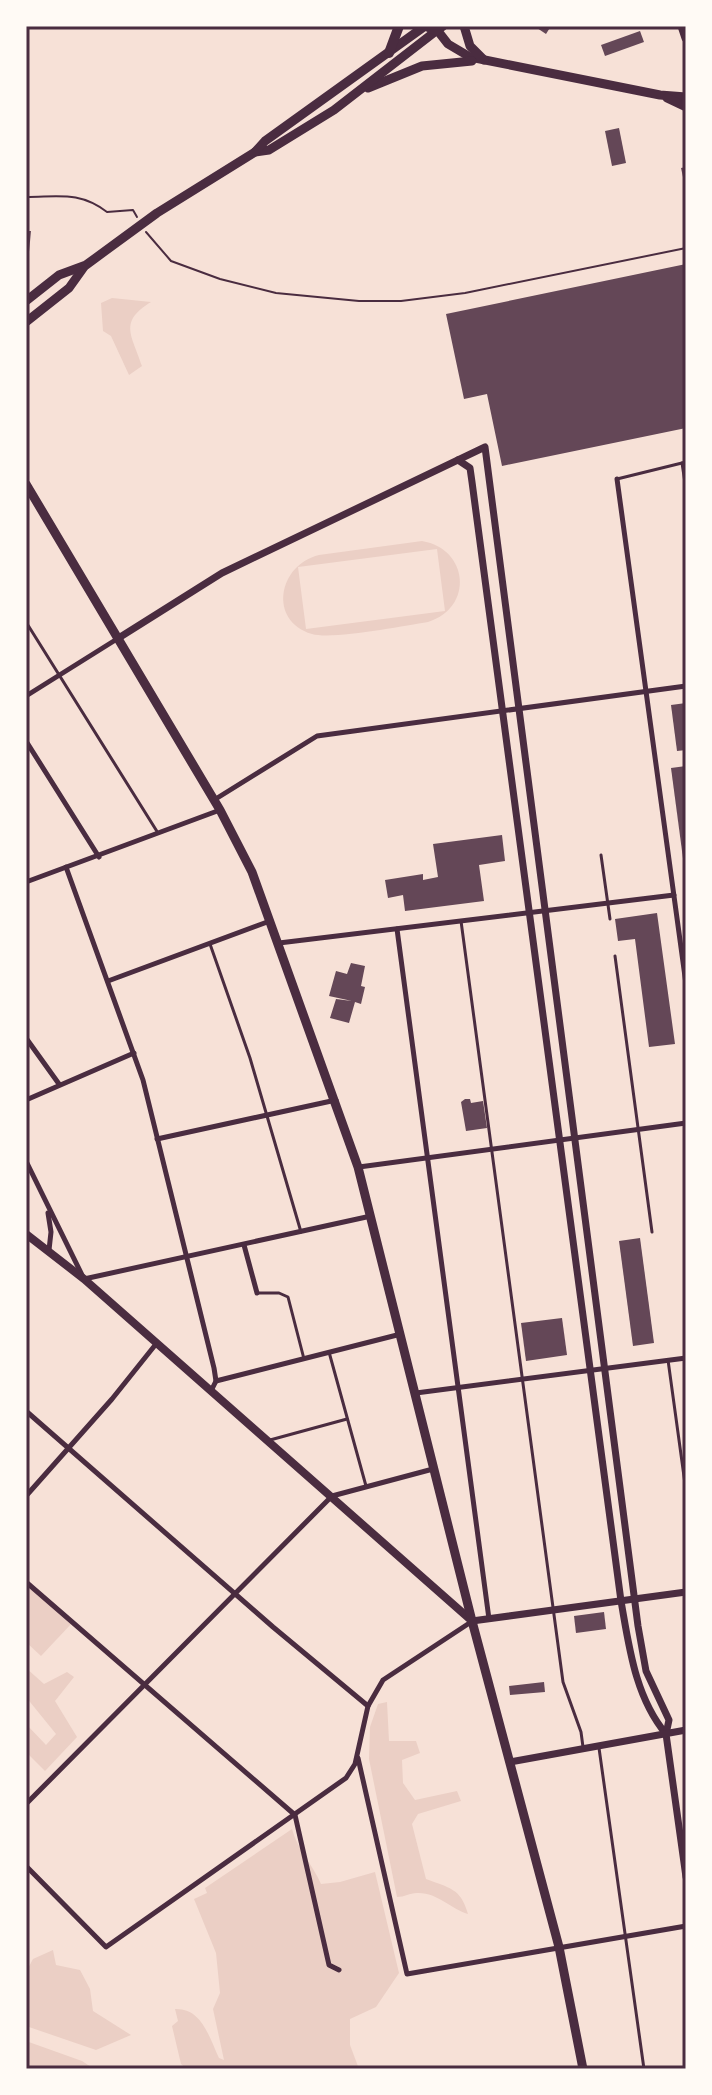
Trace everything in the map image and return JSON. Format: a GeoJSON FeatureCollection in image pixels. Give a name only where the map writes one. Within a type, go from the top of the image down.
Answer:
{"type":"FeatureCollection","features":[{"type":"Feature","properties":{"kind":"highway"},"geometry":{"type":"LineString","coordinates":[[389,53],[399,26]]}},
{"type":"Feature","properties":{"kind":"main road"},"geometry":{"type":"LineString","coordinates":[[26,322],[69,288],[86,265],[148,218],[255,152],[265,141],[425,26],[438,28],[458,52],[484,60],[660,95],[686,97]]}},
{"type":"Feature","properties":{"kind":"main road"},"geometry":{"type":"LineString","coordinates":[[464,26],[467,42],[484,60]]}},
{"type":"Feature","properties":{"kind":"main road"},"geometry":{"type":"LineString","coordinates":[[682,26],[686,38]]}},
{"type":"Feature","properties":{"kind":"main road"},"geometry":{"type":"LineString","coordinates":[[358,93],[438,28]]}},
{"type":"Feature","properties":{"kind":"main road"},"geometry":{"type":"LineString","coordinates":[[255,152],[269,150],[358,93],[393,75],[422,66],[484,60]]}},
{"type":"Feature","properties":{"kind":"main road"},"geometry":{"type":"LineString","coordinates":[[660,95],[686,107]]}},
{"type":"Feature","properties":{"kind":"main road"},"geometry":{"type":"LineString","coordinates":[[26,301],[59,275],[86,265]]}},
{"type":"Feature","properties":{"kind":"main road"},"geometry":{"type":"LineString","coordinates":[[26,484],[220,810],[252,872],[336,1100],[371,1216],[472,1621],[559,1947],[583,2069]]}},
{"type":"Feature","properties":{"kind":"main road"},"geometry":{"type":"LineString","coordinates":[[27,1236],[84,1279],[472,1621]]}},
{"type":"Feature","properties":{"kind":"street"},"geometry":{"type":"LineString","coordinates":[[26,696],[222,573],[485,447],[635,1599],[646,1671],[669,1720],[666,1734],[686,1877]]}},
{"type":"Feature","properties":{"kind":"street"},"geometry":{"type":"LineString","coordinates":[[458,460],[470,468],[628,1644],[642,1693],[654,1720],[666,1734]]}},
{"type":"Feature","properties":{"kind":"street"},"geometry":{"type":"LineString","coordinates":[[617,479],[686,984]]}},
{"type":"Feature","properties":{"kind":"street"},"geometry":{"type":"LineString","coordinates":[[214,800],[317,736],[686,686]]}},
{"type":"Feature","properties":{"kind":"street"},"geometry":{"type":"LineString","coordinates":[[26,741],[99,857]]}},
{"type":"Feature","properties":{"kind":"street"},"geometry":{"type":"LineString","coordinates":[[26,882],[220,810]]}},
{"type":"Feature","properties":{"kind":"street"},"geometry":{"type":"LineString","coordinates":[[66,867],[134,1053],[216,1381],[211,1391]]}},
{"type":"Feature","properties":{"kind":"street"},"geometry":{"type":"LineString","coordinates":[[279,943],[674,895]]}},
{"type":"Feature","properties":{"kind":"street"},"geometry":{"type":"LineString","coordinates":[[108,981],[271,920]]}},
{"type":"Feature","properties":{"kind":"street"},"geometry":{"type":"LineString","coordinates":[[397,929],[489,1619]]}},
{"type":"Feature","properties":{"kind":"street"},"geometry":{"type":"LineString","coordinates":[[26,1038],[59,1084]]}},
{"type":"Feature","properties":{"kind":"street"},"geometry":{"type":"LineString","coordinates":[[26,1100],[134,1053]]}},
{"type":"Feature","properties":{"kind":"street"},"geometry":{"type":"LineString","coordinates":[[157,1139],[336,1100]]}},
{"type":"Feature","properties":{"kind":"street"},"geometry":{"type":"LineString","coordinates":[[358,1167],[686,1123]]}},
{"type":"Feature","properties":{"kind":"street"},"geometry":{"type":"LineString","coordinates":[[26,1161],[84,1279],[371,1216]]}},
{"type":"Feature","properties":{"kind":"street"},"geometry":{"type":"LineString","coordinates":[[46,1204],[51,1232],[49,1251]]}},
{"type":"Feature","properties":{"kind":"street"},"geometry":{"type":"LineString","coordinates":[[244,1245],[257,1293]]}},
{"type":"Feature","properties":{"kind":"street"},"geometry":{"type":"LineString","coordinates":[[216,1381],[401,1334]]}},
{"type":"Feature","properties":{"kind":"street"},"geometry":{"type":"LineString","coordinates":[[26,1496],[157,1343]]}},
{"type":"Feature","properties":{"kind":"street"},"geometry":{"type":"LineString","coordinates":[[416,1393],[686,1358]]}},
{"type":"Feature","properties":{"kind":"street"},"geometry":{"type":"LineString","coordinates":[[26,1411],[368,1706]]}},
{"type":"Feature","properties":{"kind":"street"},"geometry":{"type":"LineString","coordinates":[[26,1804],[332,1496],[434,1469]]}},
{"type":"Feature","properties":{"kind":"street"},"geometry":{"type":"LineString","coordinates":[[26,1582],[295,1815],[329,1965],[339,1970]]}},
{"type":"Feature","properties":{"kind":"street"},"geometry":{"type":"LineString","coordinates":[[26,1866],[106,1947],[346,1778],[357,1753],[368,1706],[383,1680],[472,1621],[686,1592]]}},
{"type":"Feature","properties":{"kind":"street"},"geometry":{"type":"LineString","coordinates":[[510,1762],[686,1730]]}},
{"type":"Feature","properties":{"kind":"street"},"geometry":{"type":"LineString","coordinates":[[357,1753],[407,1974],[686,1926]]}},
{"type":"Feature","properties":{"kind":"lane"},"geometry":{"type":"LineString","coordinates":[[617,479],[684,463],[686,489]]}},
{"type":"Feature","properties":{"kind":"lane"},"geometry":{"type":"LineString","coordinates":[[26,622],[159,834]]}},
{"type":"Feature","properties":{"kind":"lane"},"geometry":{"type":"LineString","coordinates":[[601,855],[610,919]]}},
{"type":"Feature","properties":{"kind":"lane"},"geometry":{"type":"LineString","coordinates":[[461,921],[552,1610],[563,1682],[584,1748]]}},
{"type":"Feature","properties":{"kind":"lane"},"geometry":{"type":"LineString","coordinates":[[210,944],[231,998],[301,1232]]}},
{"type":"Feature","properties":{"kind":"lane"},"geometry":{"type":"LineString","coordinates":[[615,956],[652,1232]]}},
{"type":"Feature","properties":{"kind":"lane"},"geometry":{"type":"LineString","coordinates":[[257,1293],[279,1293],[288,1297],[304,1359]]}},
{"type":"Feature","properties":{"kind":"lane"},"geometry":{"type":"LineString","coordinates":[[329,1352],[366,1486]]}},
{"type":"Feature","properties":{"kind":"lane"},"geometry":{"type":"LineString","coordinates":[[668,1360],[686,1491]]}},
{"type":"Feature","properties":{"kind":"lane"},"geometry":{"type":"LineString","coordinates":[[266,1442],[347,1419]]}},
{"type":"Feature","properties":{"kind":"lane"},"geometry":{"type":"LineString","coordinates":[[599,1746],[644,2069]]}},
{"type":"Feature","properties":{"kind":"path"},"geometry":{"type":"LineString","coordinates":[[26,197],[79,197],[107,212],[133,210],[137,217]]}},
{"type":"Feature","properties":{"kind":"path"},"geometry":{"type":"LineString","coordinates":[[147,234],[171,261],[220,279],[276,293],[359,301],[428,299],[552,277],[686,248]]}},
{"type":"Feature","properties":{"kind":"shaded area"},"geometry":{"type":"Polygon","coordinates":[[[112,298],[151,302],[134,316],[131,323],[130,330],[142,366],[129,375],[111,336],[103,331],[101,303],[112,298]]]}},
{"type":"Feature","properties":{"kind":"shaded area"},"geometry":{"type":"Polygon","coordinates":[[[422,541],[438,546],[457,566],[459,592],[453,605],[443,615],[428,622],[351,634],[312,634],[289,618],[284,606],[284,593],[294,570],[305,561],[319,555],[422,541]],[[437,549],[298,567],[306,629],[445,611],[437,549]]]}},
{"type":"Feature","properties":{"kind":"shaded area"},"geometry":{"type":"Polygon","coordinates":[[[26,1582],[72,1623],[41,1656],[26,1642],[26,1582]]]}},
{"type":"Feature","properties":{"kind":"shaded area"},"geometry":{"type":"Polygon","coordinates":[[[26,1668],[44,1684],[67,1672],[74,1677],[55,1701],[77,1737],[45,1771],[26,1752],[26,1724],[46,1745],[56,1734],[26,1697],[26,1668]]]}},
{"type":"Feature","properties":{"kind":"shaded area"},"geometry":{"type":"Polygon","coordinates":[[[387,1702],[389,1741],[416,1741],[420,1753],[402,1760],[403,1783],[415,1800],[457,1791],[461,1801],[418,1814],[412,1824],[426,1879],[458,1894],[468,1914],[424,1893],[397,1897],[369,1759],[370,1727],[378,1704],[387,1702]]]}},
{"type":"Feature","properties":{"kind":"shaded area"},"geometry":{"type":"Polygon","coordinates":[[[292,1829],[321,1884],[375,1872],[399,1973],[376,2007],[350,2019],[350,2045],[359,2069],[187,2069],[181,2064],[172,2026],[178,2021],[175,2009],[192,2013],[198,2019],[219,2058],[224,2060],[213,2009],[220,1993],[216,1953],[194,1899],[207,1893],[205,1888],[292,1829]]]}},
{"type":"Feature","properties":{"kind":"shaded area"},"geometry":{"type":"Polygon","coordinates":[[[53,1950],[56,1965],[80,1970],[90,1989],[93,2011],[131,2035],[96,2050],[26,2026],[26,1972],[33,1959],[53,1950]]]}},
{"type":"Feature","properties":{"kind":"shaded area"},"geometry":{"type":"Polygon","coordinates":[[[26,2041],[82,2061],[94,2069],[26,2069],[26,2041]]]}},
{"type":"Feature","properties":{"kind":"building"},"geometry":{"type":"Polygon","coordinates":[[[534,26],[551,26],[546,34],[534,26]]]}},
{"type":"Feature","properties":{"kind":"building"},"geometry":{"type":"Polygon","coordinates":[[[640,31],[644,42],[605,56],[601,45],[640,31]]]}},
{"type":"Feature","properties":{"kind":"building"},"geometry":{"type":"Polygon","coordinates":[[[619,128],[626,163],[612,166],[605,131],[619,128]]]}},
{"type":"Feature","properties":{"kind":"building"},"geometry":{"type":"Polygon","coordinates":[[[686,167],[686,186],[685,186],[681,168],[686,167]]]}},
{"type":"Feature","properties":{"kind":"building"},"geometry":{"type":"Polygon","coordinates":[[[26,231],[31,231],[28,262],[26,262],[26,231]]]}},
{"type":"Feature","properties":{"kind":"building"},"geometry":{"type":"Polygon","coordinates":[[[686,264],[686,428],[502,466],[487,394],[464,399],[446,314],[686,264]]]}},
{"type":"Feature","properties":{"kind":"building"},"geometry":{"type":"Polygon","coordinates":[[[686,703],[686,750],[677,751],[671,705],[686,703]]]}},
{"type":"Feature","properties":{"kind":"building"},"geometry":{"type":"Polygon","coordinates":[[[686,766],[686,866],[684,866],[671,768],[686,766]]]}},
{"type":"Feature","properties":{"kind":"building"},"geometry":{"type":"Polygon","coordinates":[[[502,835],[505,861],[479,865],[484,901],[405,911],[403,895],[388,898],[385,880],[423,874],[423,880],[438,877],[433,844],[502,835]]]}},
{"type":"Feature","properties":{"kind":"building"},"geometry":{"type":"Polygon","coordinates":[[[657,913],[675,1044],[649,1047],[635,939],[618,941],[615,919],[657,913]]]}},
{"type":"Feature","properties":{"kind":"building"},"geometry":{"type":"Polygon","coordinates":[[[351,963],[365,966],[361,986],[365,987],[361,1004],[355,1002],[349,1023],[330,1018],[336,999],[352,1001],[329,996],[336,971],[347,974],[351,963]]]}},
{"type":"Feature","properties":{"kind":"building"},"geometry":{"type":"Polygon","coordinates":[[[470,1099],[471,1103],[483,1101],[487,1128],[466,1131],[461,1102],[470,1099]]]}},
{"type":"Feature","properties":{"kind":"building"},"geometry":{"type":"Polygon","coordinates":[[[640,1238],[654,1343],[633,1346],[619,1241],[640,1238]]]}},
{"type":"Feature","properties":{"kind":"building"},"geometry":{"type":"Polygon","coordinates":[[[562,1318],[567,1355],[526,1361],[521,1323],[562,1318]]]}},
{"type":"Feature","properties":{"kind":"building"},"geometry":{"type":"Polygon","coordinates":[[[604,1612],[606,1629],[576,1633],[574,1616],[604,1612]]]}},
{"type":"Feature","properties":{"kind":"building"},"geometry":{"type":"Polygon","coordinates":[[[544,1682],[545,1692],[510,1695],[509,1686],[544,1682]]]}}]}
